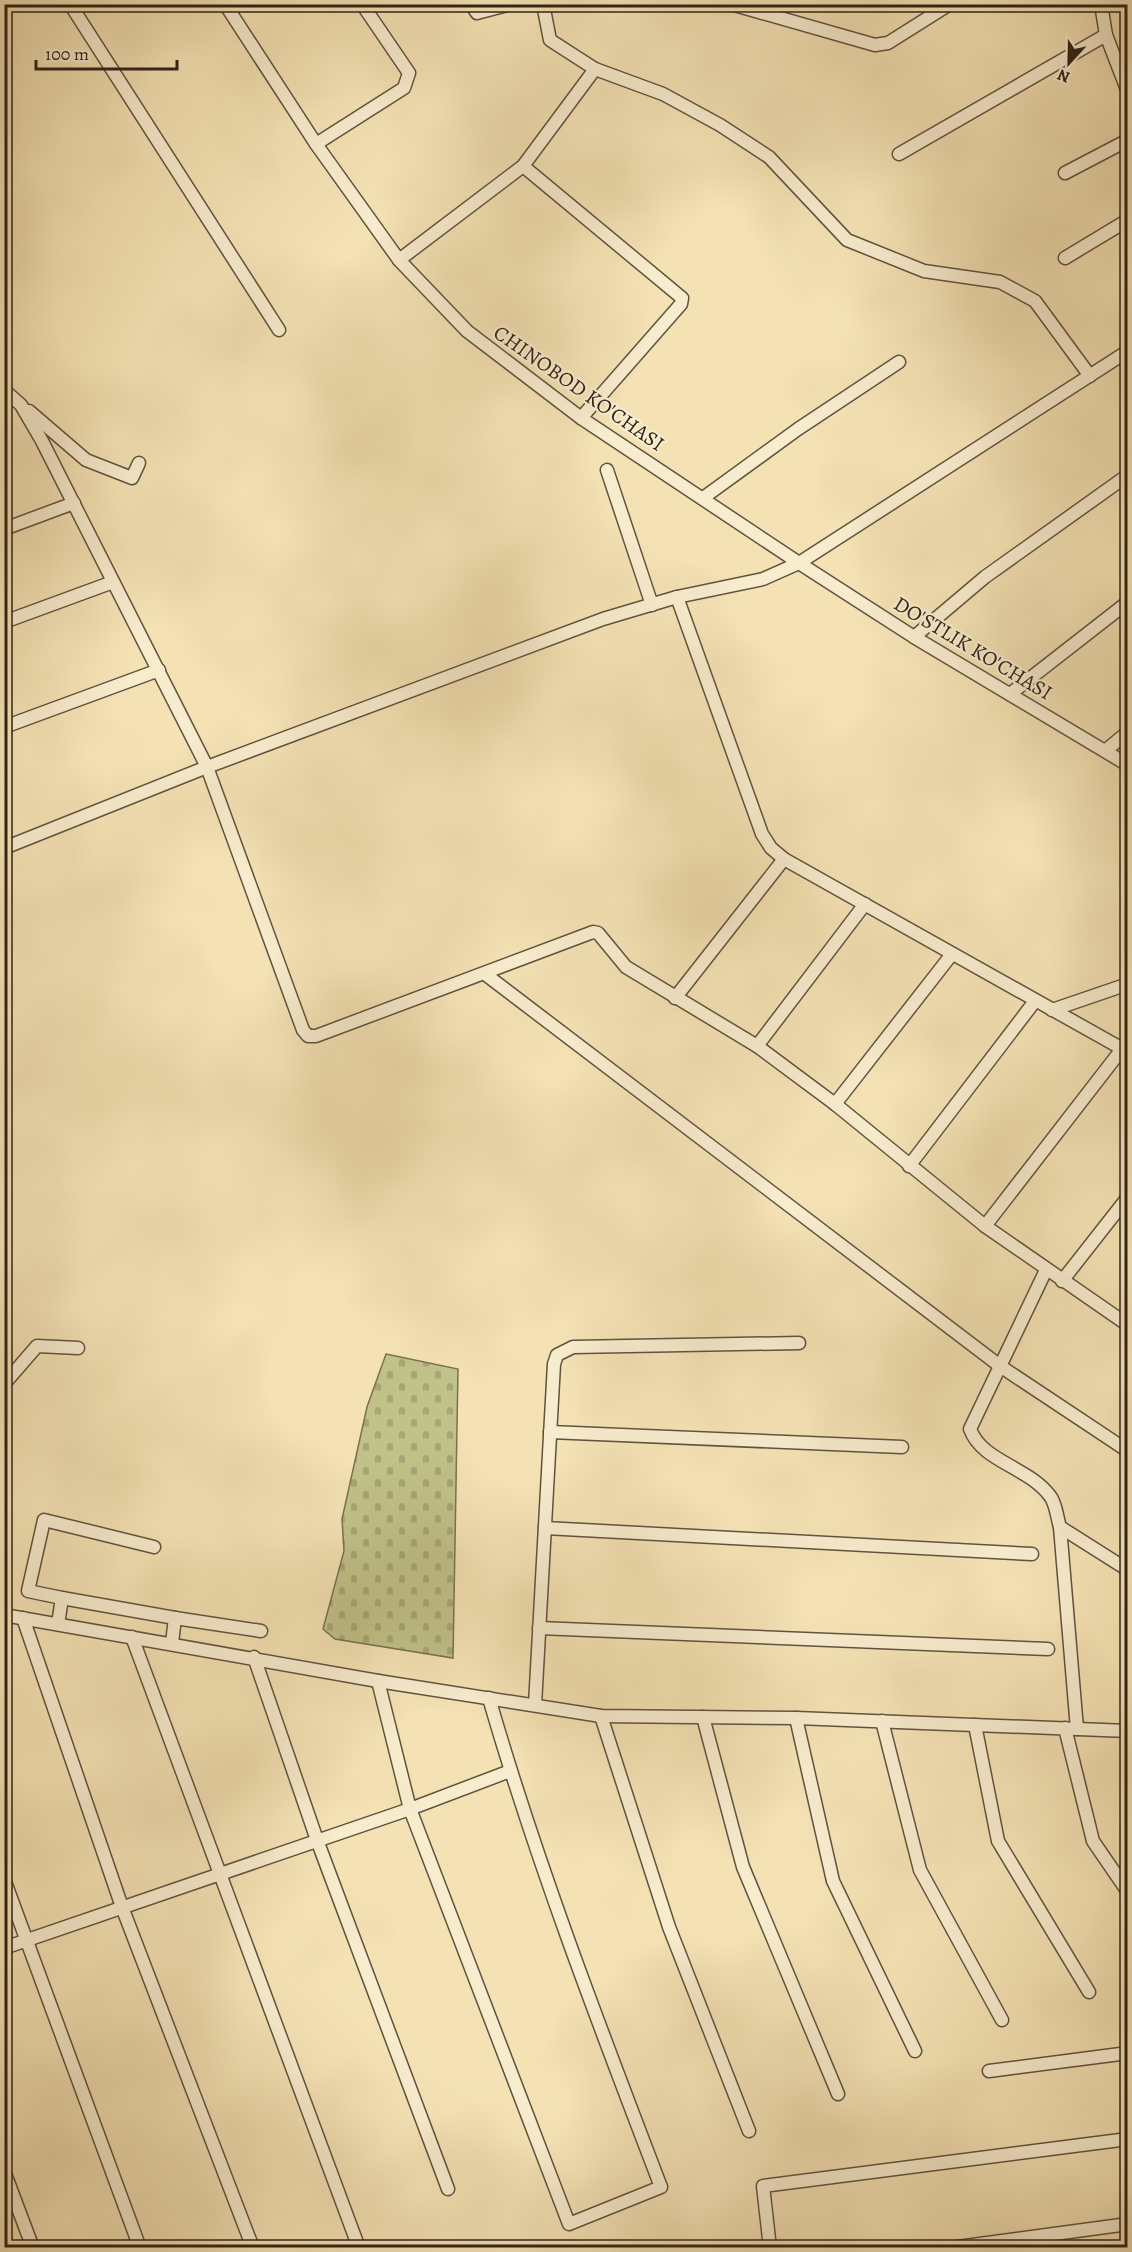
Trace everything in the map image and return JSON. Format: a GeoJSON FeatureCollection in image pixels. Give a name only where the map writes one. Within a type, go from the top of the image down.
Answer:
{"type":"FeatureCollection","features":[{"type":"Feature","properties":{"kind":"street"},"geometry":{"type":"LineString","coordinates":[[70,4],[279,330]]}},
{"type":"Feature","properties":{"kind":"street","name":"CHINOBOD KO'CHASI"},"geometry":{"type":"LineString","coordinates":[[225,4],[316,144],[399,260],[467,331],[580,418],[799,563]]}},
{"type":"Feature","properties":{"kind":"street"},"geometry":{"type":"LineString","coordinates":[[316,144],[404,88],[409,73],[362,4]]}},
{"type":"Feature","properties":{"kind":"street"},"geometry":{"type":"LineString","coordinates":[[471,4],[477,13],[511,4]]}},
{"type":"Feature","properties":{"kind":"street"},"geometry":{"type":"LineString","coordinates":[[543,4],[550,40],[594,69],[663,94],[720,125],[770,157],[847,240],[924,271],[1000,282],[1035,301],[1090,376]]}},
{"type":"Feature","properties":{"kind":"street"},"geometry":{"type":"LineString","coordinates":[[731,4],[875,45],[888,43],[951,4]]}},
{"type":"Feature","properties":{"kind":"street"},"geometry":{"type":"LineString","coordinates":[[1101,4],[1107,35],[1128,92]]}},
{"type":"Feature","properties":{"kind":"street"},"geometry":{"type":"LineString","coordinates":[[899,154],[1107,35]]}},
{"type":"Feature","properties":{"kind":"street"},"geometry":{"type":"LineString","coordinates":[[399,260],[523,166],[594,69]]}},
{"type":"Feature","properties":{"kind":"street"},"geometry":{"type":"LineString","coordinates":[[1065,173],[1128,140]]}},
{"type":"Feature","properties":{"kind":"street"},"geometry":{"type":"LineString","coordinates":[[523,166],[682,298],[681,304],[580,418]]}},
{"type":"Feature","properties":{"kind":"street"},"geometry":{"type":"LineString","coordinates":[[1065,258],[1128,220]]}},
{"type":"Feature","properties":{"kind":"street"},"geometry":{"type":"LineString","coordinates":[[4,848],[207,767],[592,623],[677,597],[763,579],[799,563],[1128,351]]}},
{"type":"Feature","properties":{"kind":"street"},"geometry":{"type":"LineString","coordinates":[[703,498],[798,429],[899,362]]}},
{"type":"Feature","properties":{"kind":"street"},"geometry":{"type":"LineString","coordinates":[[4,390],[86,460],[132,478],[139,463]]}},
{"type":"Feature","properties":{"kind":"street"},"geometry":{"type":"LineString","coordinates":[[21,405],[74,503],[207,767],[303,1030],[308,1036],[316,1036],[593,932],[603,937],[626,967],[757,1046],[835,1104],[985,1226],[1128,1325]]}},
{"type":"Feature","properties":{"kind":"street"},"geometry":{"type":"LineString","coordinates":[[607,470],[652,604]]}},
{"type":"Feature","properties":{"kind":"street"},"geometry":{"type":"LineString","coordinates":[[914,637],[985,577],[1128,475]]}},
{"type":"Feature","properties":{"kind":"street"},"geometry":{"type":"LineString","coordinates":[[4,529],[74,503]]}},
{"type":"Feature","properties":{"kind":"street","name":"DO'STLIK KO'CHASI"},"geometry":{"type":"LineString","coordinates":[[799,563],[914,637],[1128,765]]}},
{"type":"Feature","properties":{"kind":"street"},"geometry":{"type":"LineString","coordinates":[[4,622],[113,582]]}},
{"type":"Feature","properties":{"kind":"street"},"geometry":{"type":"LineString","coordinates":[[677,597],[762,834],[771,848],[784,859],[1125,1051],[985,1226]]}},
{"type":"Feature","properties":{"kind":"street"},"geometry":{"type":"LineString","coordinates":[[1010,693],[1128,602]]}},
{"type":"Feature","properties":{"kind":"street"},"geometry":{"type":"LineString","coordinates":[[4,728],[159,670]]}},
{"type":"Feature","properties":{"kind":"street"},"geometry":{"type":"LineString","coordinates":[[1105,751],[1128,732]]}},
{"type":"Feature","properties":{"kind":"street"},"geometry":{"type":"LineString","coordinates":[[675,998],[784,859]]}},
{"type":"Feature","properties":{"kind":"street"},"geometry":{"type":"LineString","coordinates":[[757,1046],[865,904]]}},
{"type":"Feature","properties":{"kind":"street"},"geometry":{"type":"LineString","coordinates":[[835,1104],[952,954]]}},
{"type":"Feature","properties":{"kind":"street"},"geometry":{"type":"LineString","coordinates":[[485,974],[1000,1366],[1128,1451]]}},
{"type":"Feature","properties":{"kind":"street"},"geometry":{"type":"LineString","coordinates":[[1052,1010],[1128,984]]}},
{"type":"Feature","properties":{"kind":"street"},"geometry":{"type":"LineString","coordinates":[[909,1166],[1035,1001]]}},
{"type":"Feature","properties":{"kind":"street"},"geometry":{"type":"LineString","coordinates":[[1062,1281],[1128,1197]]}},
{"type":"Feature","properties":{"kind":"street"},"geometry":{"type":"LineString","coordinates":[[1046,1270],[970,1429],[974,1441],[1032,1478],[1052,1497],[1060,1527],[1071,1729],[1093,1841],[1128,1892]]}},
{"type":"Feature","properties":{"kind":"street"},"geometry":{"type":"LineString","coordinates":[[535,1705],[554,1364],[557,1354],[573,1347],[799,1343]]}},
{"type":"Feature","properties":{"kind":"street"},"geometry":{"type":"LineString","coordinates":[[4,1384],[37,1346],[78,1348]]}},
{"type":"Feature","properties":{"kind":"street"},"geometry":{"type":"LineString","coordinates":[[550,1432],[902,1448]]}},
{"type":"Feature","properties":{"kind":"street"},"geometry":{"type":"LineString","coordinates":[[154,1547],[44,1520],[28,1591],[261,1631]]}},
{"type":"Feature","properties":{"kind":"street"},"geometry":{"type":"LineString","coordinates":[[1060,1527],[1128,1570]]}},
{"type":"Feature","properties":{"kind":"street"},"geometry":{"type":"LineString","coordinates":[[545,1528],[1032,1554]]}},
{"type":"Feature","properties":{"kind":"street"},"geometry":{"type":"LineString","coordinates":[[58,1624],[62,1598]]}},
{"type":"Feature","properties":{"kind":"street"},"geometry":{"type":"LineString","coordinates":[[4,1615],[254,1657],[378,1681],[601,1716],[796,1718],[1128,1731]]}},
{"type":"Feature","properties":{"kind":"street"},"geometry":{"type":"LineString","coordinates":[[23,1618],[122,1907],[253,2247]]}},
{"type":"Feature","properties":{"kind":"street"},"geometry":{"type":"LineString","coordinates":[[172,1643],[175,1618]]}},
{"type":"Feature","properties":{"kind":"street"},"geometry":{"type":"LineString","coordinates":[[539,1628],[1048,1649]]}},
{"type":"Feature","properties":{"kind":"street"},"geometry":{"type":"LineString","coordinates":[[132,1636],[359,2247]]}},
{"type":"Feature","properties":{"kind":"street"},"geometry":{"type":"LineString","coordinates":[[254,1657],[317,1840],[448,2189]]}},
{"type":"Feature","properties":{"kind":"street"},"geometry":{"type":"LineString","coordinates":[[378,1681],[410,1809],[569,2224],[661,2187],[572,1958],[510,1771],[489,1698]]}},
{"type":"Feature","properties":{"kind":"street"},"geometry":{"type":"LineString","coordinates":[[601,1716],[669,1927],[748,2131]]}},
{"type":"Feature","properties":{"kind":"street"},"geometry":{"type":"LineString","coordinates":[[703,1717],[743,1868],[838,2094]]}},
{"type":"Feature","properties":{"kind":"street"},"geometry":{"type":"LineString","coordinates":[[796,1718],[833,1881],[915,2051]]}},
{"type":"Feature","properties":{"kind":"street"},"geometry":{"type":"LineString","coordinates":[[882,1721],[920,1870],[1002,2020]]}},
{"type":"Feature","properties":{"kind":"street"},"geometry":{"type":"LineString","coordinates":[[975,1725],[998,1842],[1089,1992]]}},
{"type":"Feature","properties":{"kind":"street"},"geometry":{"type":"LineString","coordinates":[[4,1948],[410,1809],[510,1771]]}},
{"type":"Feature","properties":{"kind":"street"},"geometry":{"type":"LineString","coordinates":[[4,1879],[140,2247]]}},
{"type":"Feature","properties":{"kind":"street"},"geometry":{"type":"LineString","coordinates":[[988,2071],[1128,2054]]}},
{"type":"Feature","properties":{"kind":"street"},"geometry":{"type":"LineString","coordinates":[[770,2247],[763,2186],[1128,2139]]}},
{"type":"Feature","properties":{"kind":"street"},"geometry":{"type":"LineString","coordinates":[[4,2171],[33,2247]]}},
{"type":"Feature","properties":{"kind":"street"},"geometry":{"type":"LineString","coordinates":[[950,2247],[1128,2224]]}},
{"type":"Feature","properties":{"kind":"green space"},"geometry":{"type":"Polygon","coordinates":[[[386,1354],[458,1369],[453,1658],[335,1639],[323,1629],[344,1551],[342,1519],[367,1407],[386,1354]]]}}]}
